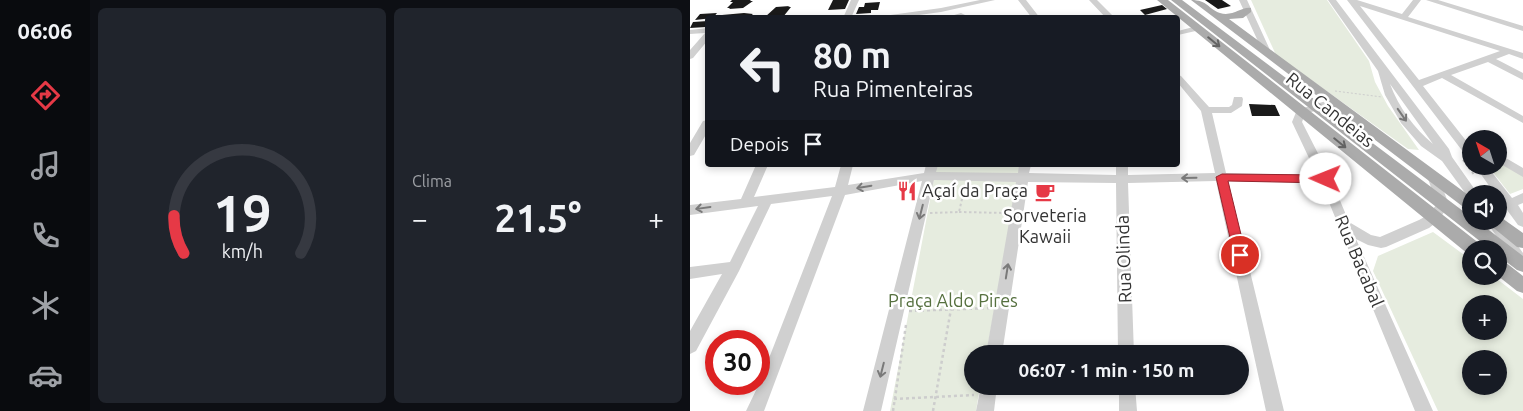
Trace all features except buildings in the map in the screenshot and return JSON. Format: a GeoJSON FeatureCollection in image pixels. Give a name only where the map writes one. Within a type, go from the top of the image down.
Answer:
{"type":"FeatureCollection","features":[{"type":"Feature","properties":{"kind":"main road","name":"Rua Candeias"},"geometry":{"type":"LineString","coordinates":[[1162,0],[1462,240]]}},
{"type":"Feature","properties":{"kind":"main road"},"geometry":{"type":"LineString","coordinates":[[1176,0],[1327,101],[1443,205],[1523,264]]}},
{"type":"Feature","properties":{"kind":"main road"},"geometry":{"type":"LineString","coordinates":[[1183,0],[1462,198]]}},
{"type":"Feature","properties":{"kind":"main road"},"geometry":{"type":"LineString","coordinates":[[1196,0],[1266,50],[1462,208]]}},
{"type":"Feature","properties":{"kind":"main road"},"geometry":{"type":"LineString","coordinates":[[1219,16],[1240,16],[1248,10]]}},
{"type":"Feature","properties":{"kind":"main road"},"geometry":{"type":"LineString","coordinates":[[1495,230],[1515,242]]}},
{"type":"Feature","properties":{"kind":"main road"},"geometry":{"type":"LineString","coordinates":[[1502,230],[1515,242],[1523,254]]}},
{"type":"Feature","properties":{"kind":"main road"},"geometry":{"type":"LineString","coordinates":[[1507,273],[1523,286]]}},
{"type":"Feature","properties":{"kind":"street"},"geometry":{"type":"LineString","coordinates":[[848,15],[855,0]]}},
{"type":"Feature","properties":{"kind":"street"},"geometry":{"type":"LineString","coordinates":[[940,14],[941,0]]}},
{"type":"Feature","properties":{"kind":"street"},"geometry":{"type":"LineString","coordinates":[[921,15],[940,14],[954,4],[991,0]]}},
{"type":"Feature","properties":{"kind":"street"},"geometry":{"type":"LineString","coordinates":[[1022,0],[1034,15]]}},
{"type":"Feature","properties":{"kind":"street"},"geometry":{"type":"LineString","coordinates":[[1093,0],[1108,15]]}},
{"type":"Feature","properties":{"kind":"street"},"geometry":{"type":"LineString","coordinates":[[1243,0],[1266,50]]}},
{"type":"Feature","properties":{"kind":"street"},"geometry":{"type":"LineString","coordinates":[[1332,0],[1382,71],[1389,76],[1445,152],[1446,158],[1466,185]]}},
{"type":"Feature","properties":{"kind":"street"},"geometry":{"type":"LineString","coordinates":[[1404,17],[1418,0]]}},
{"type":"Feature","properties":{"kind":"street"},"geometry":{"type":"LineString","coordinates":[[1430,0],[1523,29]]}},
{"type":"Feature","properties":{"kind":"street"},"geometry":{"type":"LineString","coordinates":[[1447,0],[1523,23]]}},
{"type":"Feature","properties":{"kind":"street"},"geometry":{"type":"LineString","coordinates":[[1352,1],[1523,56]]}},
{"type":"Feature","properties":{"kind":"street"},"geometry":{"type":"LineString","coordinates":[[1352,1],[1462,140]]}},
{"type":"Feature","properties":{"kind":"street"},"geometry":{"type":"LineString","coordinates":[[954,4],[961,15]]}},
{"type":"Feature","properties":{"kind":"street"},"geometry":{"type":"LineString","coordinates":[[1180,32],[1197,28]]}},
{"type":"Feature","properties":{"kind":"street"},"geometry":{"type":"LineString","coordinates":[[690,32],[705,32]]}},
{"type":"Feature","properties":{"kind":"street"},"geometry":{"type":"LineString","coordinates":[[690,56],[705,36]]}},
{"type":"Feature","properties":{"kind":"street"},"geometry":{"type":"LineString","coordinates":[[1418,84],[1446,76],[1507,52]]}},
{"type":"Feature","properties":{"kind":"street"},"geometry":{"type":"LineString","coordinates":[[1490,59],[1523,76]]}},
{"type":"Feature","properties":{"kind":"street"},"geometry":{"type":"LineString","coordinates":[[1382,71],[1383,79],[1391,98],[1407,122],[1434,152],[1446,158]]}},
{"type":"Feature","properties":{"kind":"street"},"geometry":{"type":"LineString","coordinates":[[1446,76],[1523,120]]}},
{"type":"Feature","properties":{"kind":"street"},"geometry":{"type":"LineString","coordinates":[[1180,80],[1206,110],[1275,411]]}},
{"type":"Feature","properties":{"kind":"street"},"geometry":{"type":"LineString","coordinates":[[1206,110],[1231,110],[1237,106],[1238,99]]}},
{"type":"Feature","properties":{"kind":"street"},"geometry":{"type":"LineString","coordinates":[[1301,112],[1327,101]]}},
{"type":"Feature","properties":{"kind":"street","name":"Rua Bacabal"},"geometry":{"type":"LineString","coordinates":[[1301,112],[1297,122],[1326,179],[1360,265],[1424,411]]}},
{"type":"Feature","properties":{"kind":"street"},"geometry":{"type":"LineString","coordinates":[[690,152],[705,126]]}},
{"type":"Feature","properties":{"kind":"street"},"geometry":{"type":"LineString","coordinates":[[1508,164],[1523,173]]}},
{"type":"Feature","properties":{"kind":"street"},"geometry":{"type":"LineString","coordinates":[[746,202],[761,167]]}},
{"type":"Feature","properties":{"kind":"street"},"geometry":{"type":"LineString","coordinates":[[755,411],[840,191],[846,167]]}},
{"type":"Feature","properties":{"kind":"street","name":"Rua Olinda"},"geometry":{"type":"LineString","coordinates":[[1122,167],[1126,345]]}},
{"type":"Feature","properties":{"kind":"street"},"geometry":{"type":"LineString","coordinates":[[690,210],[840,191],[931,170],[1023,171],[1121,179],[1222,177],[1326,179]]}},
{"type":"Feature","properties":{"kind":"street"},"geometry":{"type":"LineString","coordinates":[[872,411],[931,170]]}},
{"type":"Feature","properties":{"kind":"street"},"geometry":{"type":"LineString","coordinates":[[995,345],[1023,171]]}},
{"type":"Feature","properties":{"kind":"street"},"geometry":{"type":"LineString","coordinates":[[1487,175],[1523,222]]}},
{"type":"Feature","properties":{"kind":"street"},"geometry":{"type":"LineString","coordinates":[[1360,265],[1365,254],[1381,243],[1424,224],[1433,218],[1443,205],[1433,176]]}},
{"type":"Feature","properties":{"kind":"street"},"geometry":{"type":"LineString","coordinates":[[1509,204],[1523,198]]}},
{"type":"Feature","properties":{"kind":"street"},"geometry":{"type":"LineString","coordinates":[[690,346],[734,267],[767,200]]}},
{"type":"Feature","properties":{"kind":"street"},"geometry":{"type":"LineString","coordinates":[[1344,225],[1368,240],[1381,243]]}},
{"type":"Feature","properties":{"kind":"street"},"geometry":{"type":"LineString","coordinates":[[1515,242],[1523,264]]}},
{"type":"Feature","properties":{"kind":"street"},"geometry":{"type":"LineString","coordinates":[[690,273],[734,267]]}},
{"type":"Feature","properties":{"kind":"street"},"geometry":{"type":"LineString","coordinates":[[983,395],[985,411]]}},
{"type":"Feature","properties":{"kind":"street"},"geometry":{"type":"LineString","coordinates":[[1127,395],[1128,411]]}},
{"type":"Feature","properties":{"kind":"path"},"geometry":{"type":"LineString","coordinates":[[1327,101],[1391,98]]}},
{"type":"Feature","properties":{"kind":"path"},"geometry":{"type":"LineString","coordinates":[[959,212],[966,181]]}},
{"type":"Feature","properties":{"kind":"path"},"geometry":{"type":"LineString","coordinates":[[930,205],[929,213],[1012,213]]}},
{"type":"Feature","properties":{"kind":"path"},"geometry":{"type":"LineString","coordinates":[[892,411],[909,310],[994,308],[992,317]]}},
{"type":"Feature","properties":{"kind":"path"},"geometry":{"type":"LineString","coordinates":[[933,411],[951,309]]}},
{"type":"Feature","properties":{"kind":"path"},"geometry":{"type":"LineString","coordinates":[[894,399],[964,393]]}},
{"type":"Feature","properties":{"kind":"green space"},"geometry":{"type":"Polygon","coordinates":[[[1251,0],[1327,0],[1369,61],[1375,82],[1388,106],[1419,150],[1408,149],[1276,55],[1251,0]]]}},
{"type":"Feature","properties":{"kind":"green space"},"geometry":{"type":"Polygon","coordinates":[[[1508,166],[1523,176],[1523,189],[1510,194],[1507,190],[1507,185],[1503,185],[1495,175],[1508,175],[1508,166]]]}},
{"type":"Feature","properties":{"kind":"green space"},"geometry":{"type":"Polygon","coordinates":[[[936,167],[1021,167],[1020,173],[935,173],[936,167]]]}},
{"type":"Feature","properties":{"kind":"green space","name":"Praça Aldo Pires"},"geometry":{"type":"Polygon","coordinates":[[[934,179],[1019,180],[988,345],[964,345],[964,395],[979,395],[976,411],[890,411],[934,179]]]}},
{"type":"Feature","properties":{"kind":"green space"},"geometry":{"type":"Polygon","coordinates":[[[1433,232],[1462,253],[1462,285],[1505,285],[1523,299],[1523,411],[1438,411],[1373,271],[1378,256],[1433,232]]]}},
{"type":"Feature","properties":{"kind":"place","name":"Açaí da Praça"},"geometry":{"type":"Point","coordinates":[907,191]}},
{"type":"Feature","properties":{"kind":"place","name":"Sorveteria Kawaii"},"geometry":{"type":"Point","coordinates":[1045,192]}},
{"type":"Feature","properties":{"kind":"route"},"geometry":{"type":"LineString","coordinates":[[1240,255],[1222,177],[1326,179]]}}]}
